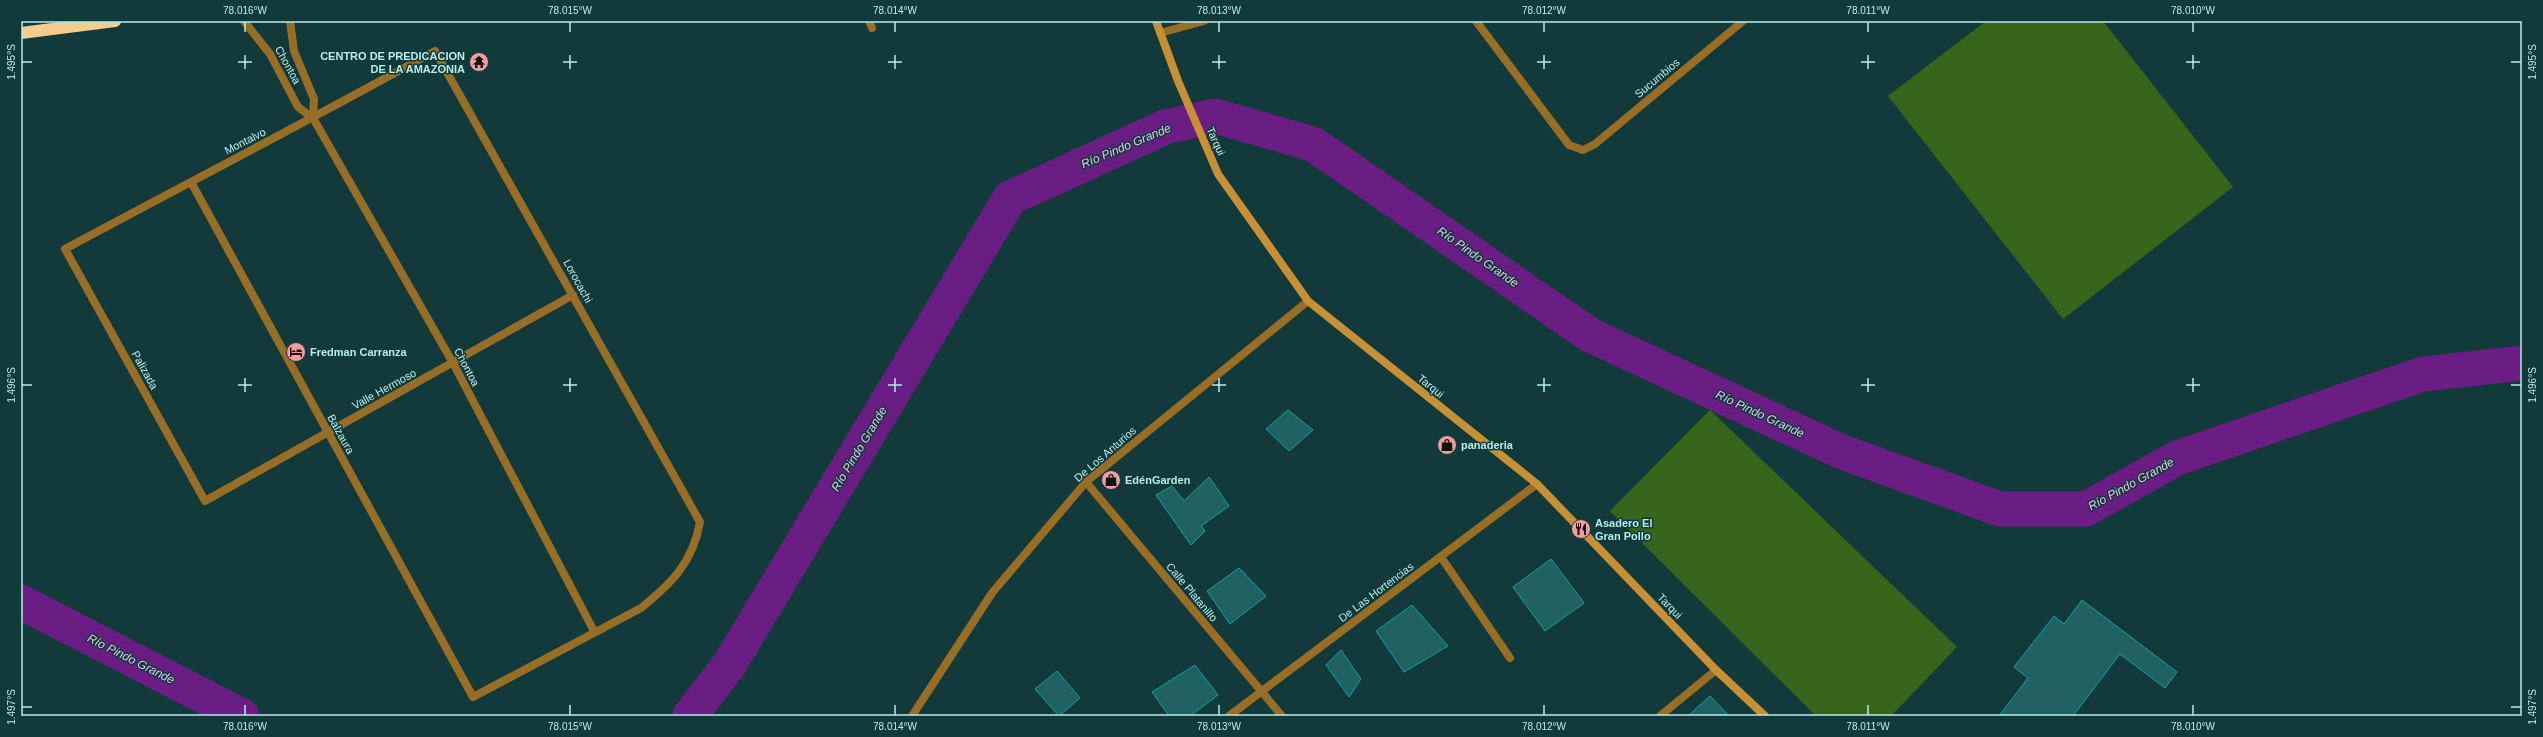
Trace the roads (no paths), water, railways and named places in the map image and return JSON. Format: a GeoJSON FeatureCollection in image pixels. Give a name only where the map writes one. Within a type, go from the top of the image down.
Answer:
{"type":"FeatureCollection","features":[{"type":"Feature","properties":{"kind":"highway"},"geometry":{"type":"LineString","coordinates":[[21,33],[115,21]]}},
{"type":"Feature","properties":{"kind":"street","name":"Chontoa"},"geometry":{"type":"LineString","coordinates":[[244,21],[270,54],[298,107],[313,118],[453,363],[594,631]]}},
{"type":"Feature","properties":{"kind":"street","name":"Chontoa"},"geometry":{"type":"LineString","coordinates":[[290,21],[294,51],[314,99],[313,118]]}},
{"type":"Feature","properties":{"kind":"street","name":"Tarqui"},"geometry":{"type":"LineString","coordinates":[[1156,21],[1178,80],[1218,174],[1308,301],[1537,484],[1716,670],[1765,716]]}},
{"type":"Feature","properties":{"kind":"street"},"geometry":{"type":"LineString","coordinates":[[1160,33],[1204,21]]}},
{"type":"Feature","properties":{"kind":"street","name":"Sucumbios"},"geometry":{"type":"LineString","coordinates":[[1476,21],[1569,145],[1583,150],[1595,144],[1743,21]]}},
{"type":"Feature","properties":{"kind":"street","name":"Montalvo"},"geometry":{"type":"LineString","coordinates":[[65,249],[313,118],[435,51]]}},
{"type":"Feature","properties":{"kind":"street","name":"Lorocachi"},"geometry":{"type":"LineString","coordinates":[[435,51],[700,522],[690,557],[660,593],[641,608],[594,631]]}},
{"type":"Feature","properties":{"kind":"street","name":"Balzaura"},"geometry":{"type":"LineString","coordinates":[[191,182],[473,696],[594,631]]}},
{"type":"Feature","properties":{"kind":"street","name":"Palizada"},"geometry":{"type":"LineString","coordinates":[[65,249],[204,501]]}},
{"type":"Feature","properties":{"kind":"street","name":"Valle Hermoso"},"geometry":{"type":"LineString","coordinates":[[204,501],[328,434],[573,295]]}},
{"type":"Feature","properties":{"kind":"street","name":"De Los Anturios"},"geometry":{"type":"LineString","coordinates":[[912,716],[992,593],[1086,482],[1308,301]]}},
{"type":"Feature","properties":{"kind":"street","name":"Calle Platanillo"},"geometry":{"type":"LineString","coordinates":[[1086,482],[1282,716]]}},
{"type":"Feature","properties":{"kind":"street","name":"De Las Hortencias"},"geometry":{"type":"LineString","coordinates":[[1229,716],[1537,484]]}},
{"type":"Feature","properties":{"kind":"street"},"geometry":{"type":"LineString","coordinates":[[1441,557],[1510,658]]}},
{"type":"Feature","properties":{"kind":"street"},"geometry":{"type":"LineString","coordinates":[[1660,716],[1716,670]]}},
{"type":"Feature","properties":{"kind":"waterway","name":"Río Pindo Grande"},"geometry":{"type":"LineString","coordinates":[[690,716],[729,665],[1010,198],[1165,127],[1215,116],[1313,144],[1590,335],[1842,452],[2000,509],[2086,509],[2177,458],[2423,374],[2522,363]]}},
{"type":"Feature","properties":{"kind":"waterway","name":"Río Pindo Grande"},"geometry":{"type":"LineString","coordinates":[[21,602],[242,716]]}},
{"type":"Feature","properties":{"kind":"place","name":"CENTRO DE PREDICACION DE LA AMAZONIA"},"geometry":{"type":"Point","coordinates":[479,62]}},
{"type":"Feature","properties":{"kind":"place","name":"Fredman Carranza"},"geometry":{"type":"Point","coordinates":[296,352]}},
{"type":"Feature","properties":{"kind":"place","name":"panaderia"},"geometry":{"type":"Point","coordinates":[1447,445]}},
{"type":"Feature","properties":{"kind":"place","name":"EdénGarden"},"geometry":{"type":"Point","coordinates":[1111,480]}},
{"type":"Feature","properties":{"kind":"place","name":"Asadero El Gran Pollo"},"geometry":{"type":"Point","coordinates":[1581,529]}}]}
